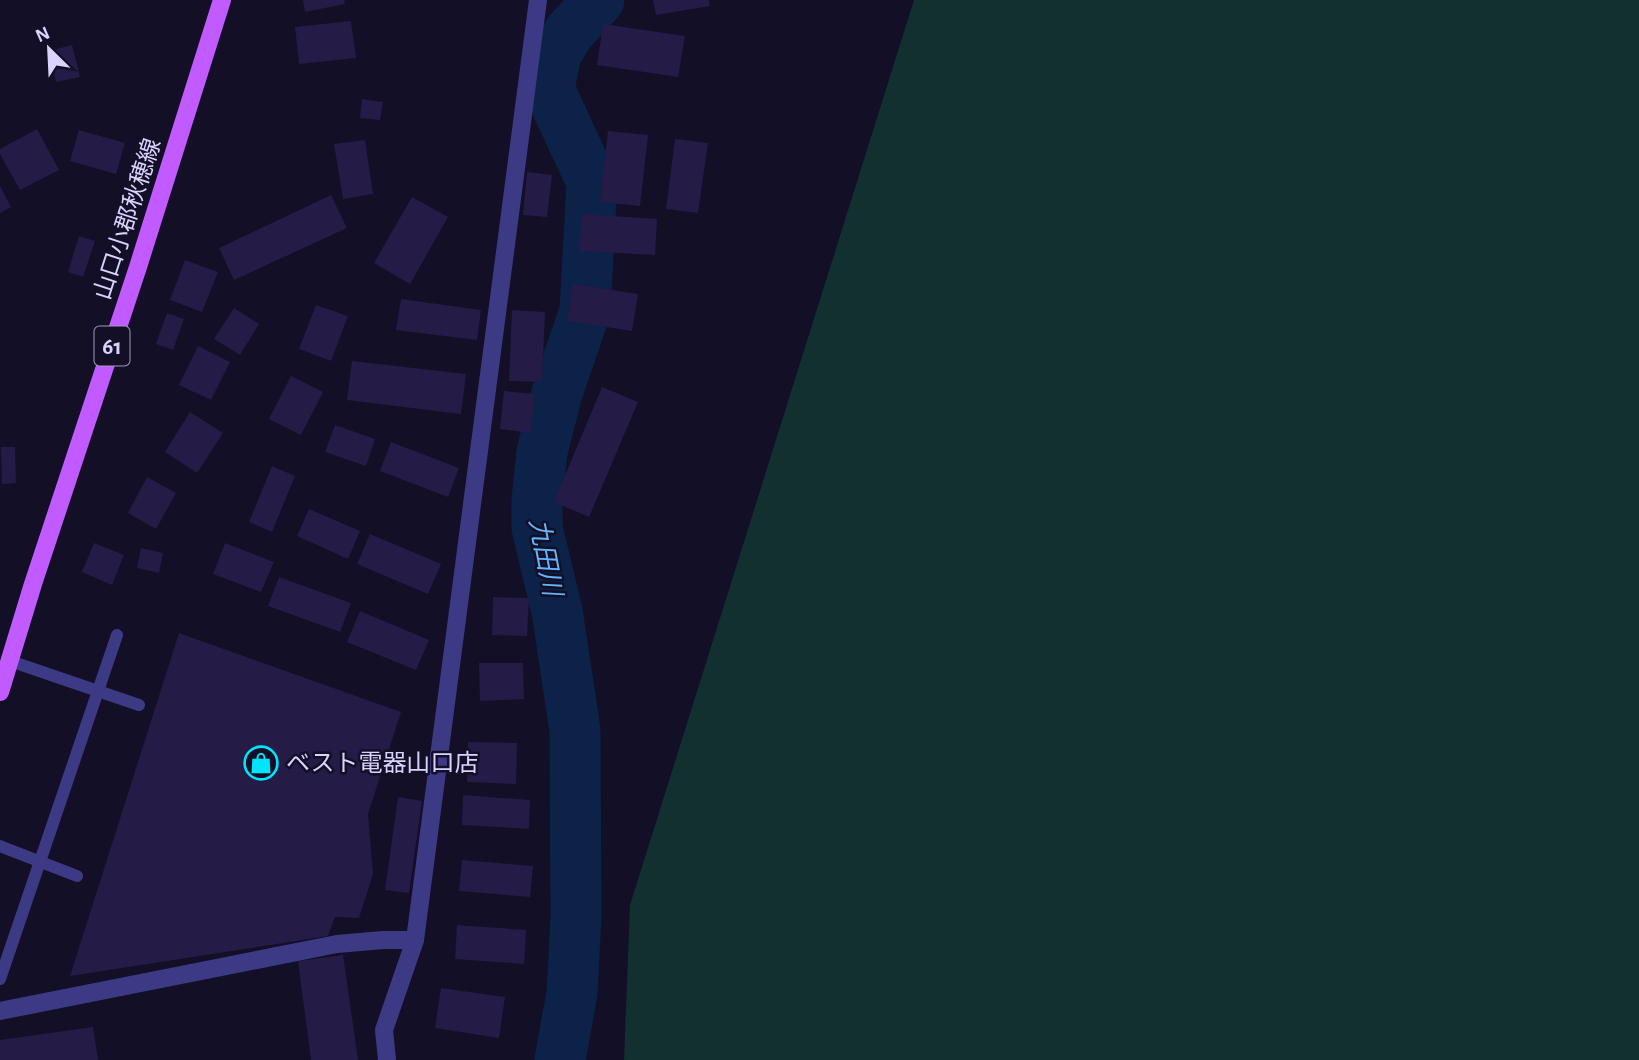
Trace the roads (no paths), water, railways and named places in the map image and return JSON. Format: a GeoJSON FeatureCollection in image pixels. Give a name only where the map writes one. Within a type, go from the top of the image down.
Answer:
{"type":"FeatureCollection","features":[{"type":"Feature","properties":{"kind":"main road","name":"山口小郡秋穂線"},"geometry":{"type":"LineString","coordinates":[[0,692],[222,0]]}},
{"type":"Feature","properties":{"kind":"street"},"geometry":{"type":"LineString","coordinates":[[387,1060],[384,1030],[415,940],[538,0]]}},
{"type":"Feature","properties":{"kind":"street"},"geometry":{"type":"LineString","coordinates":[[0,1011],[337,944],[415,940]]}},
{"type":"Feature","properties":{"kind":"lane"},"geometry":{"type":"LineString","coordinates":[[0,979],[117,635]]}},
{"type":"Feature","properties":{"kind":"lane"},"geometry":{"type":"LineString","coordinates":[[10,661],[139,705]]}},
{"type":"Feature","properties":{"kind":"lane"},"geometry":{"type":"LineString","coordinates":[[0,846],[77,876]]}},
{"type":"Feature","properties":{"kind":"waterway","name":"九田川"},"geometry":{"type":"LineString","coordinates":[[560,1060],[572,993],[576,918],[575,730],[557,611],[537,528],[537,499],[542,452],[557,393],[585,311],[592,182],[549,89],[556,54],[570,31],[599,0]]}},
{"type":"Feature","properties":{"kind":"place","name":"ベスト電器山口店"},"geometry":{"type":"Point","coordinates":[261,763]}}]}
